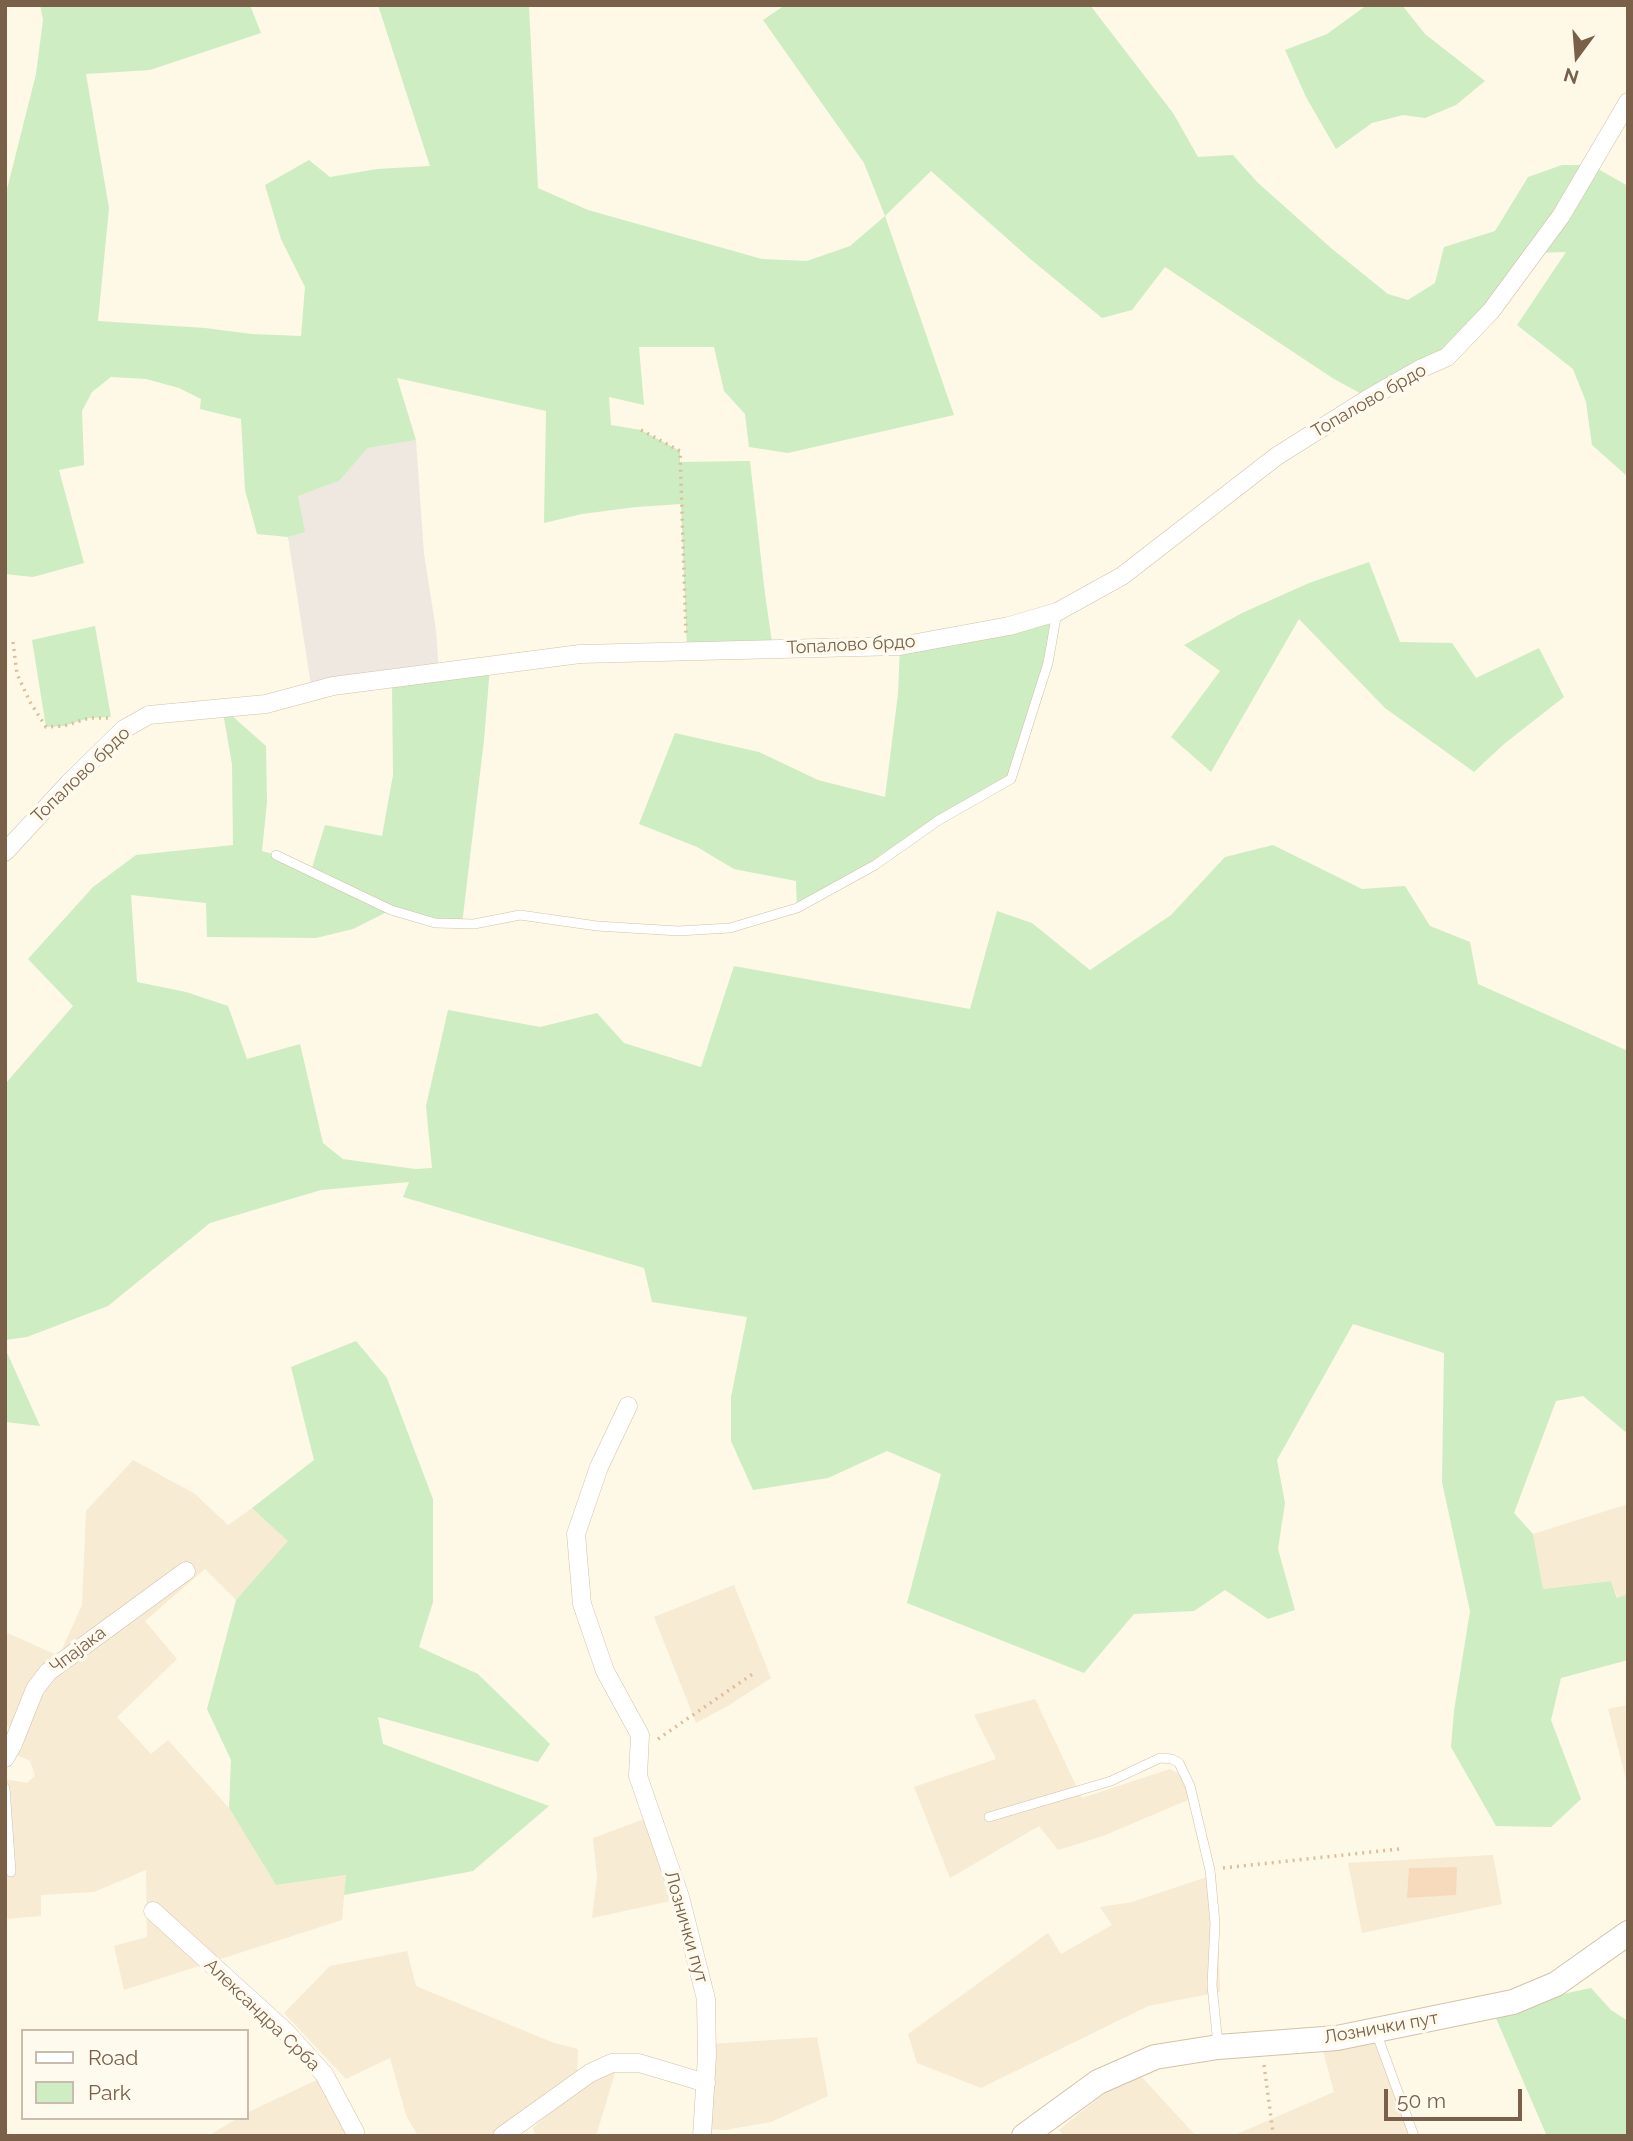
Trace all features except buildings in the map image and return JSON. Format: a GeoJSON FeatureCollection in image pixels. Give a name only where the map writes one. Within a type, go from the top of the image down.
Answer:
{"type":"FeatureCollection","features":[{"type":"Feature","properties":{"kind":"street","name":"Топалово брдо"},"geometry":{"type":"LineString","coordinates":[[5,852],[124,729],[149,715],[266,704],[332,687],[580,654],[900,646],[1009,626],[1057,612],[1122,576],[1277,456],[1369,398],[1447,357],[1491,312],[1561,216],[1628,102]]}},
{"type":"Feature","properties":{"kind":"street"},"geometry":{"type":"LineString","coordinates":[[628,1406],[599,1467],[576,1534],[582,1604],[605,1671],[640,1735],[639,1752]]}},
{"type":"Feature","properties":{"kind":"street","name":"Чпајака"},"geometry":{"type":"LineString","coordinates":[[5,1758],[35,1689],[48,1672],[186,1571]]}},
{"type":"Feature","properties":{"kind":"street","name":"Лознички пут"},"geometry":{"type":"LineString","coordinates":[[639,1752],[638,1776],[680,1897],[706,1999],[706,2083],[702,2136]]}},
{"type":"Feature","properties":{"kind":"street","name":"Александра Срба"},"geometry":{"type":"LineString","coordinates":[[153,1911],[286,2032],[324,2074],[354,2134]]}},
{"type":"Feature","properties":{"kind":"street","name":"Лознички пут"},"geometry":{"type":"LineString","coordinates":[[1032,2133],[1079,2095],[1116,2072],[1155,2057],[1226,2046],[1337,2038],[1502,2004],[1532,1996],[1556,1984],[1628,1933]]}},
{"type":"Feature","properties":{"kind":"street"},"geometry":{"type":"LineString","coordinates":[[502,2136],[579,2080],[612,2063],[639,2063],[706,2083]]}},
{"type":"Feature","properties":{"kind":"lane"},"geometry":{"type":"LineString","coordinates":[[276,855],[391,910],[435,923],[474,924],[520,915],[597,926],[678,931],[730,928],[797,908],[875,865],[939,820],[1011,779],[1048,663],[1057,612]]}},
{"type":"Feature","properties":{"kind":"lane"},"geometry":{"type":"LineString","coordinates":[[989,1817],[1111,1781],[1160,1758],[1166,1757],[1179,1763],[1190,1786],[1210,1870],[1215,1923],[1212,1984],[1226,2046]]}},
{"type":"Feature","properties":{"kind":"lane"},"geometry":{"type":"LineString","coordinates":[[5,1788],[11,1872]]}},
{"type":"Feature","properties":{"kind":"lane"},"geometry":{"type":"LineString","coordinates":[[1376,2031],[1414,2136]]}},
{"type":"Feature","properties":{"kind":"path"},"geometry":{"type":"LineString","coordinates":[[641,430],[680,451],[687,650]]}},
{"type":"Feature","properties":{"kind":"path"},"geometry":{"type":"LineString","coordinates":[[13,642],[17,674],[46,727],[64,726],[89,718],[111,717],[124,729]]}},
{"type":"Feature","properties":{"kind":"path"},"geometry":{"type":"LineString","coordinates":[[639,1752],[754,1673]]}},
{"type":"Feature","properties":{"kind":"path"},"geometry":{"type":"LineString","coordinates":[[1210,1870],[1400,1849]]}},
{"type":"Feature","properties":{"kind":"path"},"geometry":{"type":"LineString","coordinates":[[1226,2046],[1237,2057],[1264,2065],[1273,2133]]}},
{"type":"Feature","properties":{"kind":"shaded area"},"geometry":{"type":"Polygon","coordinates":[[[416,440],[424,554],[436,630],[439,673],[312,692],[288,537],[304,531],[298,496],[339,481],[368,448],[416,440]]]}},
{"type":"Feature","properties":{"kind":"shaded area"},"geometry":{"type":"Polygon","coordinates":[[[133,1460],[195,1494],[228,1525],[252,1508],[289,1541],[236,1600],[205,1569],[145,1621],[177,1659],[117,1717],[151,1754],[168,1740],[229,1808],[276,1885],[346,1875],[342,1920],[124,1990],[114,1946],[147,1937],[146,1870],[94,1892],[41,1895],[41,1916],[5,1919],[5,1779],[27,1783],[35,1776],[30,1761],[17,1755],[24,1736],[5,1725],[5,1632],[59,1656],[82,1605],[86,1511],[133,1460]]]}},
{"type":"Feature","properties":{"kind":"shaded area"},"geometry":{"type":"Polygon","coordinates":[[[1628,1504],[1628,1594],[1618,1598],[1611,1581],[1543,1589],[1533,1534],[1628,1504]]]}},
{"type":"Feature","properties":{"kind":"shaded area"},"geometry":{"type":"Polygon","coordinates":[[[734,1585],[771,1678],[696,1723],[654,1617],[734,1585]]]}},
{"type":"Feature","properties":{"kind":"shaded area"},"geometry":{"type":"Polygon","coordinates":[[[1035,1699],[1082,1798],[1170,1769],[1183,1776],[1195,1797],[1103,1836],[1058,1850],[1039,1826],[950,1878],[914,1787],[996,1759],[974,1715],[1035,1699]]]}},
{"type":"Feature","properties":{"kind":"shaded area"},"geometry":{"type":"Polygon","coordinates":[[[1628,1705],[1628,1787],[1608,1709],[1628,1705]]]}},
{"type":"Feature","properties":{"kind":"shaded area"},"geometry":{"type":"Polygon","coordinates":[[[658,1814],[676,1856],[685,1898],[592,1918],[597,1877],[593,1838],[658,1814]]]}},
{"type":"Feature","properties":{"kind":"shaded area"},"geometry":{"type":"Polygon","coordinates":[[[1493,1855],[1502,1904],[1362,1933],[1348,1863],[1493,1855]]]}},
{"type":"Feature","properties":{"kind":"shaded area"},"geometry":{"type":"Polygon","coordinates":[[[1216,1874],[1220,1992],[1148,2006],[981,2088],[917,2063],[908,2034],[1048,1933],[1061,1954],[1112,1925],[1100,1907],[1132,1902],[1216,1874]]]}},
{"type":"Feature","properties":{"kind":"shaded area"},"geometry":{"type":"Polygon","coordinates":[[[407,1951],[416,1986],[554,2043],[578,2049],[577,2081],[503,2136],[418,2136],[406,2115],[390,2058],[346,2079],[284,2013],[330,1966],[407,1951]]]}},
{"type":"Feature","properties":{"kind":"shaded area"},"geometry":{"type":"Polygon","coordinates":[[[817,2037],[828,2096],[771,2122],[725,2130],[709,2129],[712,2044],[817,2037]]]}},
{"type":"Feature","properties":{"kind":"shaded area"},"geometry":{"type":"Polygon","coordinates":[[[1382,2042],[1419,2136],[1232,2136],[1334,2092],[1323,2051],[1382,2042]]]}},
{"type":"Feature","properties":{"kind":"shaded area"},"geometry":{"type":"Polygon","coordinates":[[[606,2071],[615,2073],[596,2136],[536,2136],[533,2128],[562,2099],[606,2071]]]}},
{"type":"Feature","properties":{"kind":"shaded area"},"geometry":{"type":"Polygon","coordinates":[[[329,2074],[364,2136],[208,2136],[235,2120],[248,2120],[248,2113],[329,2074]]]}},
{"type":"Feature","properties":{"kind":"shaded area"},"geometry":{"type":"Polygon","coordinates":[[[1140,2075],[1196,2136],[1064,2136],[1059,2130],[1122,2079],[1140,2075]]]}},
{"type":"Feature","properties":{"kind":"green space"},"geometry":{"type":"Polygon","coordinates":[[[40,5],[250,5],[261,33],[150,70],[86,74],[109,208],[98,321],[301,336],[305,287],[281,239],[265,185],[309,160],[330,177],[377,169],[430,166],[378,5],[529,5],[538,188],[588,210],[762,259],[807,261],[850,246],[885,216],[954,415],[788,453],[749,447],[745,414],[724,391],[714,347],[639,347],[644,405],[609,397],[611,425],[641,430],[680,451],[680,462],[750,461],[773,649],[687,650],[681,504],[582,514],[544,523],[546,411],[397,378],[416,440],[368,448],[339,481],[298,496],[305,532],[288,537],[257,534],[245,490],[241,419],[200,409],[201,399],[179,388],[146,379],[111,377],[92,392],[82,411],[84,465],[59,470],[84,563],[33,577],[5,574],[5,197],[36,74],[43,20],[40,5]]]}},
{"type":"Feature","properties":{"kind":"green space"},"geometry":{"type":"Polygon","coordinates":[[[785,5],[1090,5],[1173,113],[1198,157],[1233,155],[1257,182],[1331,248],[1388,294],[1408,300],[1435,283],[1444,247],[1495,231],[1528,177],[1562,165],[1591,165],[1628,186],[1628,477],[1592,445],[1586,402],[1573,369],[1517,325],[1566,252],[1534,253],[1447,357],[1369,398],[1334,379],[1165,267],[1132,310],[1102,318],[931,171],[885,216],[864,163],[763,20],[785,5]]]}},
{"type":"Feature","properties":{"kind":"green space"},"geometry":{"type":"Polygon","coordinates":[[[1367,5],[1402,5],[1425,34],[1485,81],[1456,105],[1425,118],[1403,115],[1372,123],[1336,149],[1306,97],[1285,50],[1327,34],[1367,5]]]}},
{"type":"Feature","properties":{"kind":"green space"},"geometry":{"type":"Polygon","coordinates":[[[1369,562],[1400,642],[1452,643],[1476,678],[1539,648],[1564,697],[1504,744],[1474,772],[1385,708],[1299,619],[1211,772],[1171,737],[1220,671],[1184,645],[1242,613],[1309,583],[1369,562]]]}},
{"type":"Feature","properties":{"kind":"green space"},"geometry":{"type":"Polygon","coordinates":[[[1057,612],[1048,663],[1011,779],[875,865],[797,908],[796,881],[734,869],[697,847],[639,824],[675,733],[759,752],[818,780],[885,797],[898,694],[900,646],[1057,612]]]}},
{"type":"Feature","properties":{"kind":"green space"},"geometry":{"type":"Polygon","coordinates":[[[95,626],[111,717],[89,718],[64,726],[46,727],[32,640],[95,626]]]}},
{"type":"Feature","properties":{"kind":"green space"},"geometry":{"type":"Polygon","coordinates":[[[490,667],[462,924],[391,910],[353,929],[316,938],[207,937],[206,903],[131,895],[137,982],[186,992],[228,1006],[247,1059],[300,1044],[323,1143],[343,1159],[415,1169],[432,1168],[426,1106],[448,1010],[540,1027],[597,1013],[624,1043],[701,1067],[734,966],[970,1009],[997,911],[1032,923],[1090,970],[1171,915],[1225,857],[1273,845],[1362,889],[1405,886],[1430,926],[1470,942],[1478,984],[1628,1051],[1628,1434],[1583,1396],[1556,1401],[1514,1513],[1533,1534],[1543,1589],[1611,1581],[1617,1598],[1628,1594],[1628,1660],[1561,1678],[1551,1720],[1581,1799],[1551,1827],[1496,1826],[1451,1747],[1470,1611],[1442,1482],[1444,1353],[1353,1324],[1277,1460],[1285,1503],[1278,1549],[1295,1610],[1268,1619],[1225,1590],[1194,1611],[1134,1614],[1084,1673],[907,1603],[941,1474],[887,1451],[828,1478],[753,1490],[731,1441],[731,1397],[747,1317],[652,1302],[644,1268],[403,1197],[409,1182],[321,1190],[210,1223],[108,1306],[27,1337],[5,1340],[5,1084],[73,1006],[28,959],[93,887],[136,855],[233,845],[232,764],[222,707],[266,746],[267,802],[262,851],[311,871],[325,825],[382,836],[393,775],[392,684],[490,667]]]}},
{"type":"Feature","properties":{"kind":"green space"},"geometry":{"type":"Polygon","coordinates":[[[356,1341],[387,1378],[433,1499],[433,1602],[419,1647],[478,1674],[550,1744],[538,1762],[378,1717],[383,1744],[549,1806],[473,1871],[344,1895],[346,1875],[276,1885],[229,1808],[231,1760],[207,1709],[236,1600],[288,1541],[252,1508],[314,1460],[291,1367],[356,1341]]]}},
{"type":"Feature","properties":{"kind":"green space"},"geometry":{"type":"Polygon","coordinates":[[[5,1348],[40,1426],[5,1422],[5,1348]]]}},
{"type":"Feature","properties":{"kind":"green space"},"geometry":{"type":"Polygon","coordinates":[[[1591,1988],[1611,2010],[1628,2021],[1628,2136],[1543,2136],[1546,2134],[1492,2009],[1591,1988]]]}}]}
